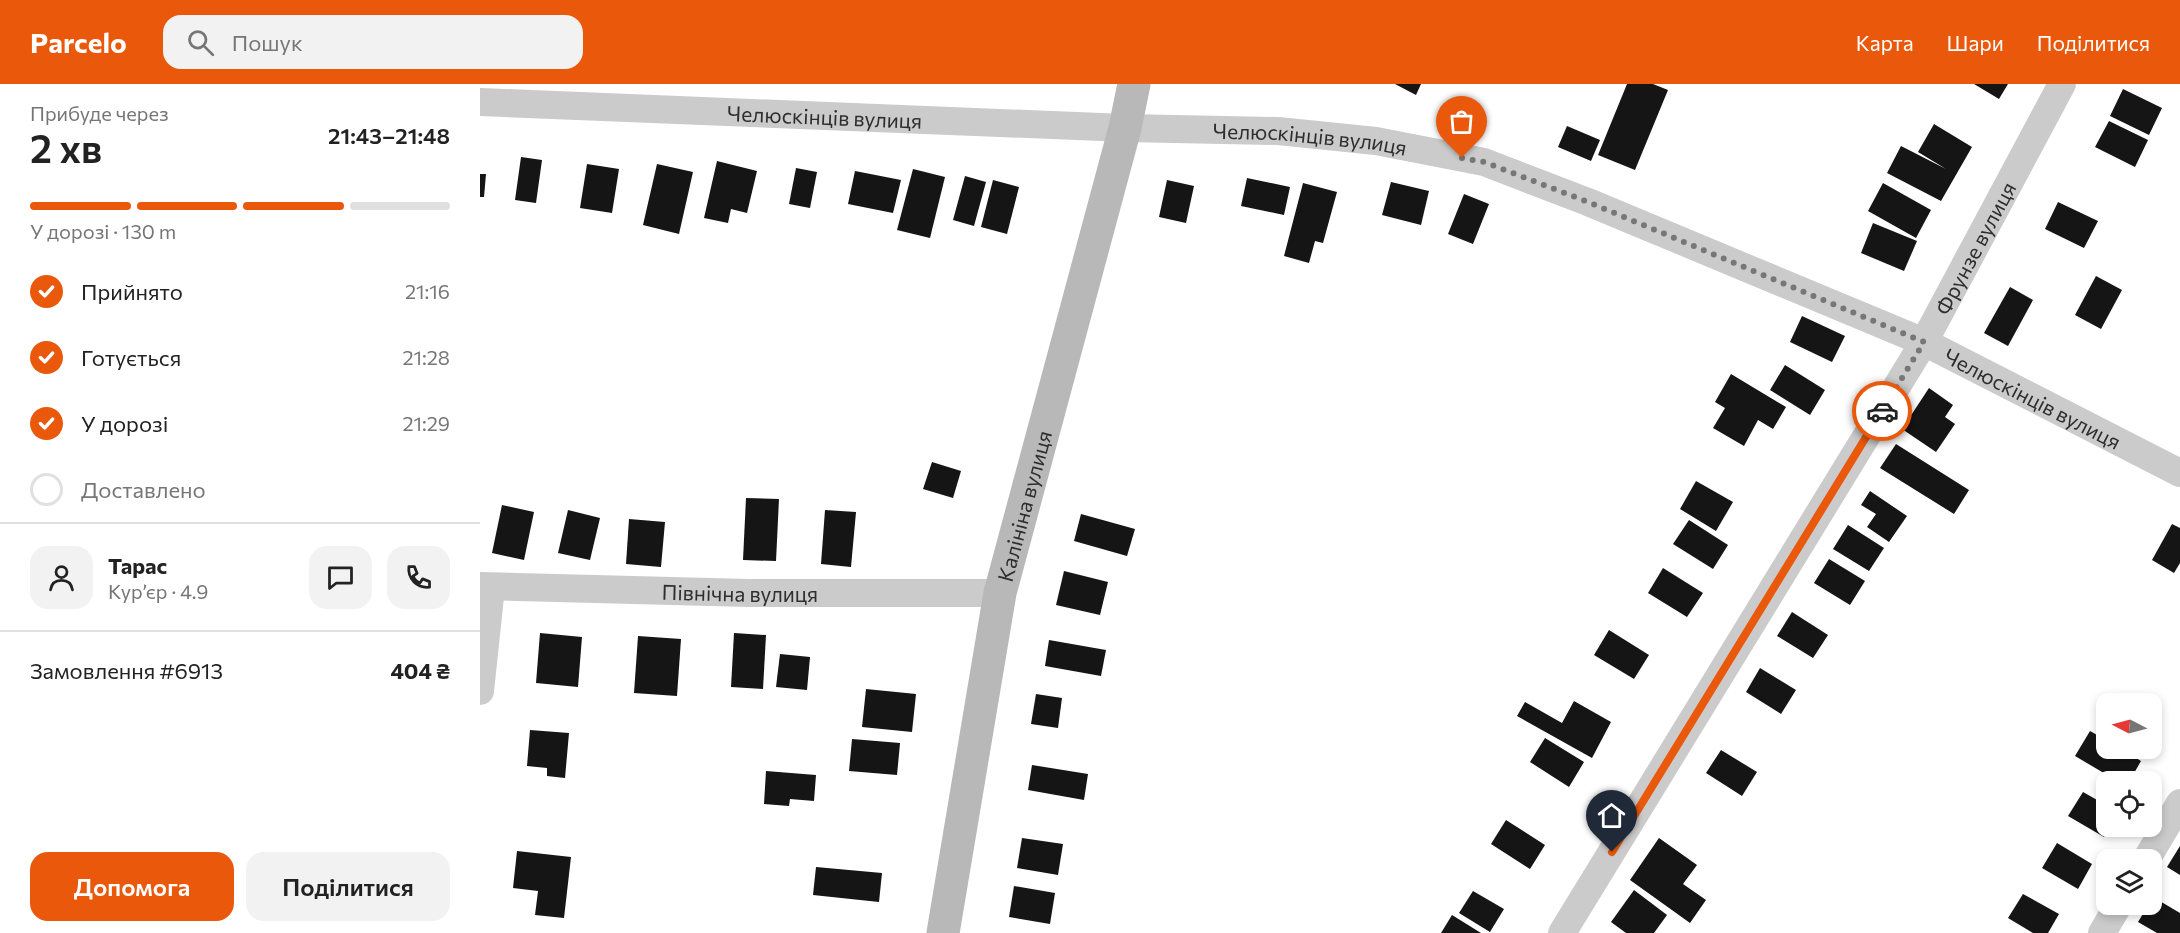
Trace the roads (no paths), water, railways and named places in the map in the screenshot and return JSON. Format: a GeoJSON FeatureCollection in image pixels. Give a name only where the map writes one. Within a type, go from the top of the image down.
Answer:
{"type":"FeatureCollection","features":[{"type":"Feature","properties":{"kind":"street","name":"Калініна вулиця"},"geometry":{"type":"LineString","coordinates":[[943,933],[1000,593],[1125,128],[1134,84]]}},
{"type":"Feature","properties":{"kind":"street","name":"Фрунзе вулиця"},"geometry":{"type":"LineString","coordinates":[[1562,933],[1924,342],[2062,84]]}},
{"type":"Feature","properties":{"kind":"street","name":"Челюскінців вулиця"},"geometry":{"type":"LineString","coordinates":[[480,102],[1300,133],[1376,141],[1484,162],[1588,202],[1924,342],[2180,473]]}},
{"type":"Feature","properties":{"kind":"street","name":"Північна вулиця"},"geometry":{"type":"LineString","coordinates":[[485,586],[749,592],[1000,593]]}},
{"type":"Feature","properties":{"kind":"street"},"geometry":{"type":"LineString","coordinates":[[480,691],[485,586]]}},
{"type":"Feature","properties":{"kind":"street"},"geometry":{"type":"LineString","coordinates":[[2153,849],[2180,803]]}},
{"type":"Feature","properties":{"kind":"street"},"geometry":{"type":"LineString","coordinates":[[2102,933],[2113,915]]}}]}
